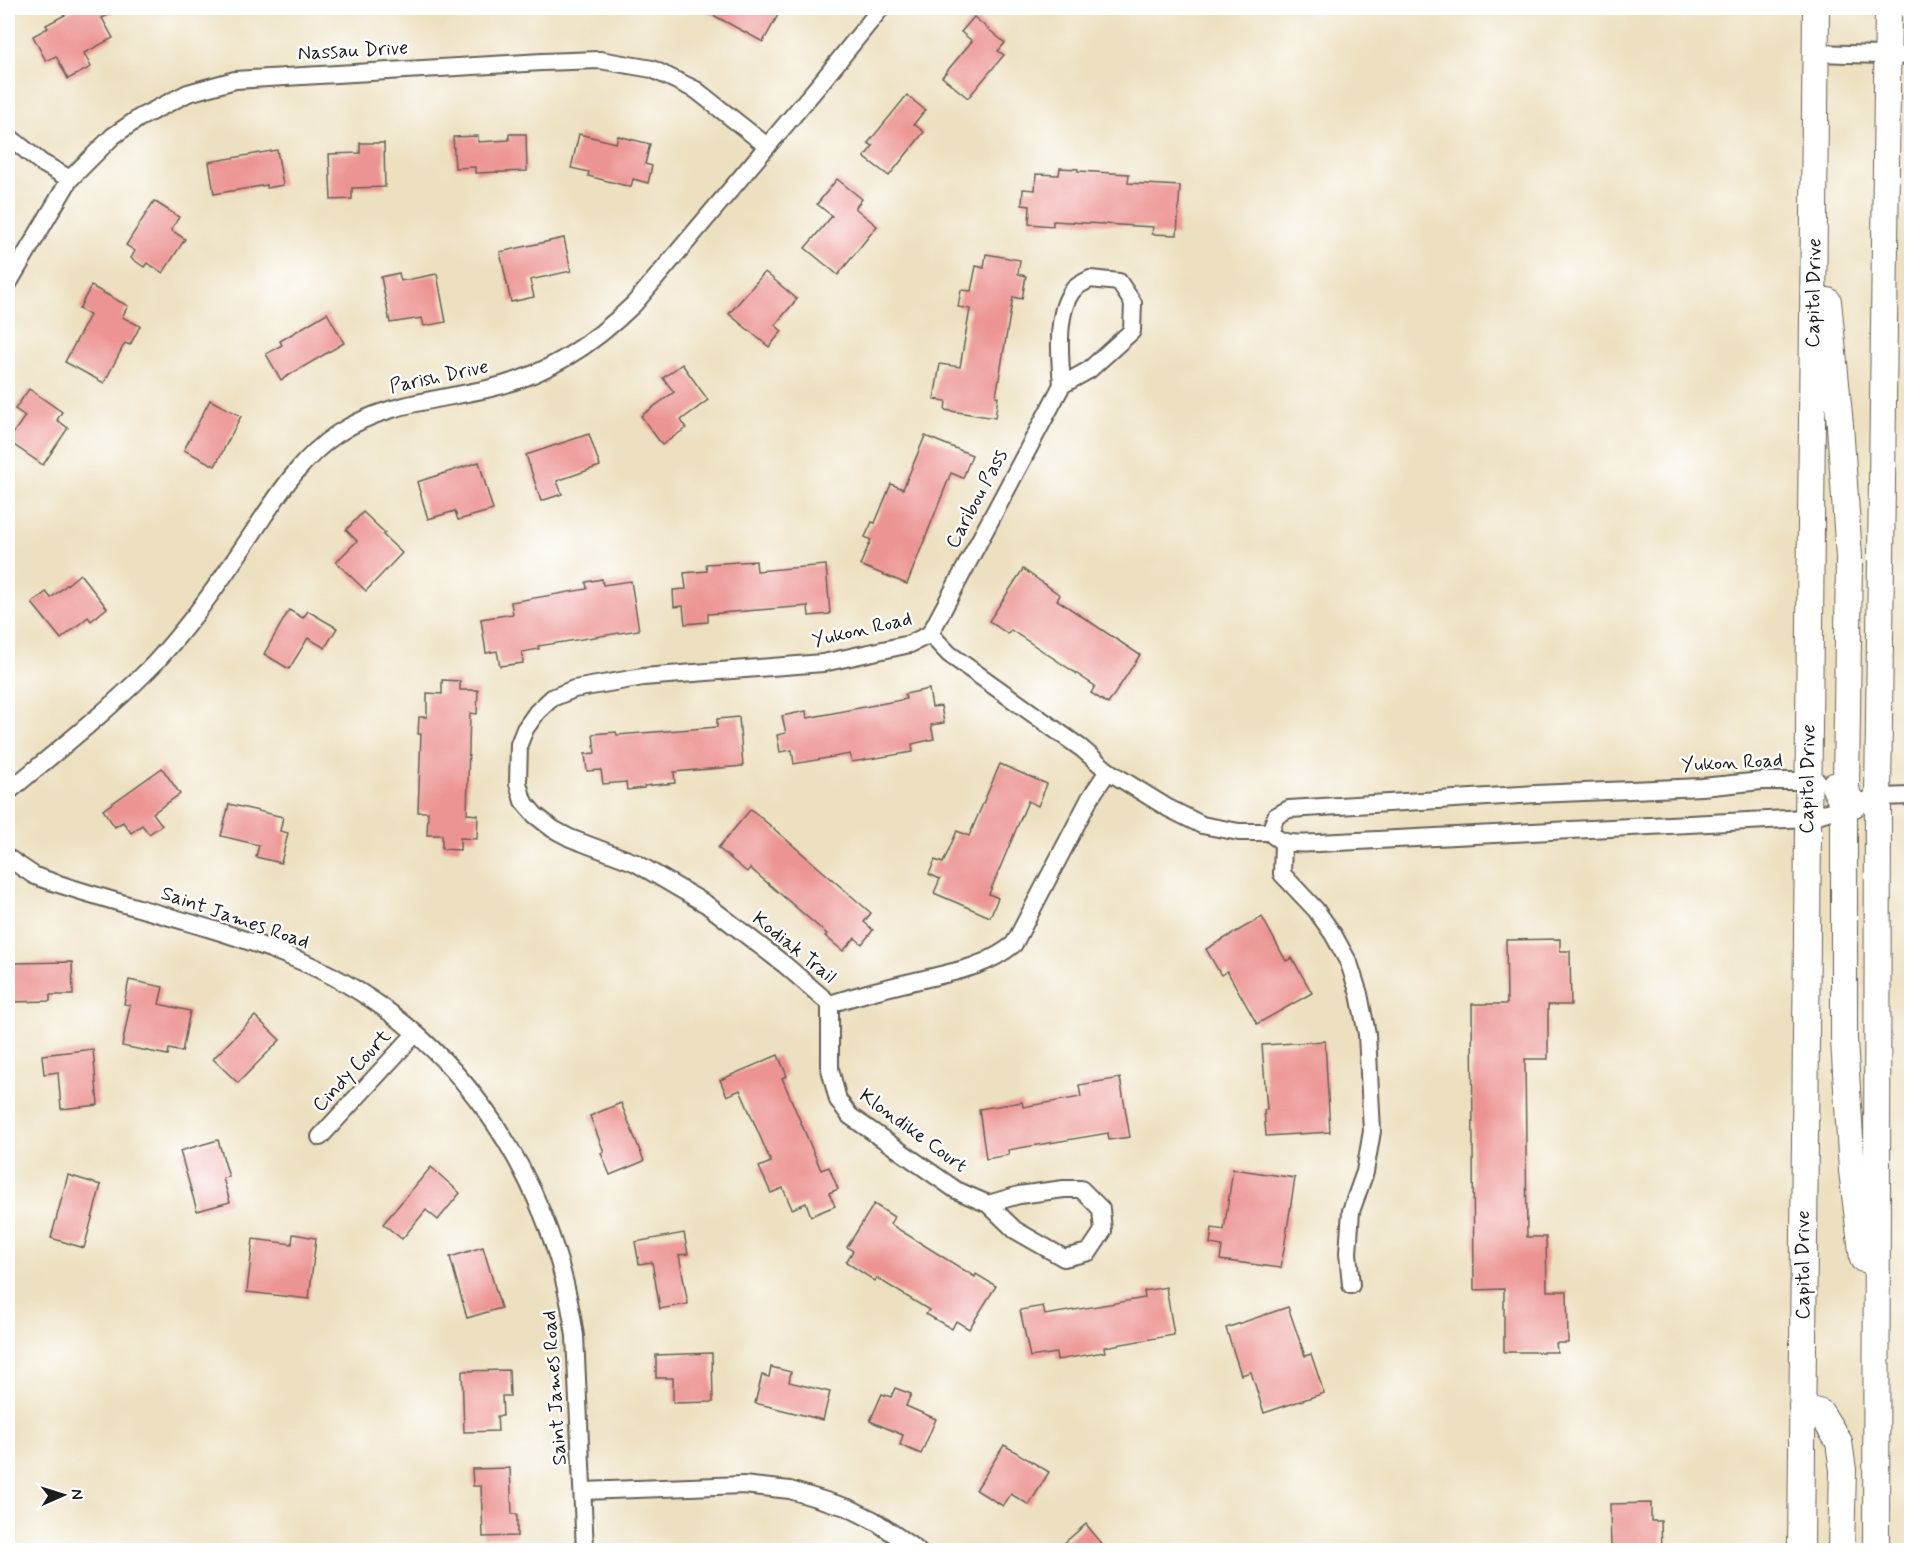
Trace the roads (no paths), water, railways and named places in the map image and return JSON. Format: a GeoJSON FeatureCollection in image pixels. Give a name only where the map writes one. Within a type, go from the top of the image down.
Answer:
{"type":"FeatureCollection","features":[{"type":"Feature","properties":{"kind":"main road","name":"Capitol Drive"},"geometry":{"type":"LineString","coordinates":[[1816,8],[1815,178],[1844,793],[1877,1363],[1875,1551]]}},
{"type":"Feature","properties":{"kind":"main road","name":"Capitol Drive"},"geometry":{"type":"LineString","coordinates":[[1844,793],[1900,56],[1888,8]]}},
{"type":"Feature","properties":{"kind":"main road"},"geometry":{"type":"LineString","coordinates":[[1815,178],[1840,425],[1849,557],[1844,793],[1844,1040],[1852,1171],[1877,1363]]}},
{"type":"Feature","properties":{"kind":"main road","name":"Capitol Drive"},"geometry":{"type":"LineString","coordinates":[[1801,1551],[1807,818],[1844,793]]}},
{"type":"Feature","properties":{"kind":"main road"},"geometry":{"type":"LineString","coordinates":[[1802,1407],[1821,1413],[1839,1442],[1843,1470],[1841,1551]]}},
{"type":"Feature","properties":{"kind":"main road"},"geometry":{"type":"LineString","coordinates":[[1797,1551],[1801,1520]]}},
{"type":"Feature","properties":{"kind":"street","name":"Parish Drive"},"geometry":{"type":"LineString","coordinates":[[8,792],[147,672],[221,580],[288,481],[313,452],[337,434],[387,409],[504,384],[540,371],[585,347],[610,328],[634,304],[881,8]]}},
{"type":"Feature","properties":{"kind":"street"},"geometry":{"type":"LineString","coordinates":[[1816,53],[1900,56]]}},
{"type":"Feature","properties":{"kind":"street","name":"Nassau Drive"},"geometry":{"type":"LineString","coordinates":[[8,284],[70,179],[113,136],[140,118],[188,93],[235,80],[600,60],[651,69],[696,90],[767,146]]}},
{"type":"Feature","properties":{"kind":"street"},"geometry":{"type":"LineString","coordinates":[[8,136],[42,162],[70,179]]}},
{"type":"Feature","properties":{"kind":"street"},"geometry":{"type":"LineString","coordinates":[[1090,279],[1119,282],[1133,303],[1132,331],[1089,370],[1062,385],[1060,350],[1064,305],[1075,287],[1090,279]]}},
{"type":"Feature","properties":{"kind":"street","name":"Caribou Pass"},"geometry":{"type":"LineString","coordinates":[[930,634],[1062,385]]}},
{"type":"Feature","properties":{"kind":"street","name":"Yukon Road"},"geometry":{"type":"LineString","coordinates":[[517,763],[519,744],[525,729],[537,712],[552,698],[574,689],[643,677],[823,663],[910,644],[930,634],[949,654],[1081,748],[1108,771],[1168,808],[1202,825],[1239,832],[1319,843],[1807,818],[1844,793]]}},
{"type":"Feature","properties":{"kind":"street","name":"Kodiak Trail"},"geometry":{"type":"LineString","coordinates":[[517,763],[518,783],[523,801],[535,815],[553,829],[570,838],[636,863],[706,904],[785,965],[830,1004],[856,995],[977,966],[1000,956],[1014,944],[1090,798],[1108,771]]}},
{"type":"Feature","properties":{"kind":"street","name":"Yukon Road"},"geometry":{"type":"LineString","coordinates":[[1276,837],[1276,816],[1289,809],[1642,788],[1702,787],[1762,781],[1844,793]]}},
{"type":"Feature","properties":{"kind":"street"},"geometry":{"type":"LineString","coordinates":[[1844,793],[1911,796]]}},
{"type":"Feature","properties":{"kind":"street"},"geometry":{"type":"LineString","coordinates":[[1276,837],[1282,874],[1316,910],[1349,963],[1359,994],[1366,1034],[1372,1131],[1365,1172],[1351,1211],[1348,1253],[1351,1284]]}},
{"type":"Feature","properties":{"kind":"street","name":"Saint James Road"},"geometry":{"type":"LineString","coordinates":[[8,858],[35,876],[58,885],[264,946],[294,958],[360,992],[415,1034],[463,1081],[516,1155],[553,1237],[570,1305],[575,1336],[585,1551]]}},
{"type":"Feature","properties":{"kind":"street","name":"Klondike Court"},"geometry":{"type":"LineString","coordinates":[[830,1004],[830,1069],[838,1100],[850,1116],[956,1190],[988,1204],[1015,1230],[1064,1258],[1089,1252],[1103,1232],[1101,1209],[1081,1189],[1019,1195],[988,1204]]}},
{"type":"Feature","properties":{"kind":"street","name":"Cindy Court"},"geometry":{"type":"LineString","coordinates":[[320,1137],[415,1034]]}},
{"type":"Feature","properties":{"kind":"street"},"geometry":{"type":"LineString","coordinates":[[583,1491],[743,1485],[790,1490],[820,1498],[866,1517],[917,1551]]}}]}
